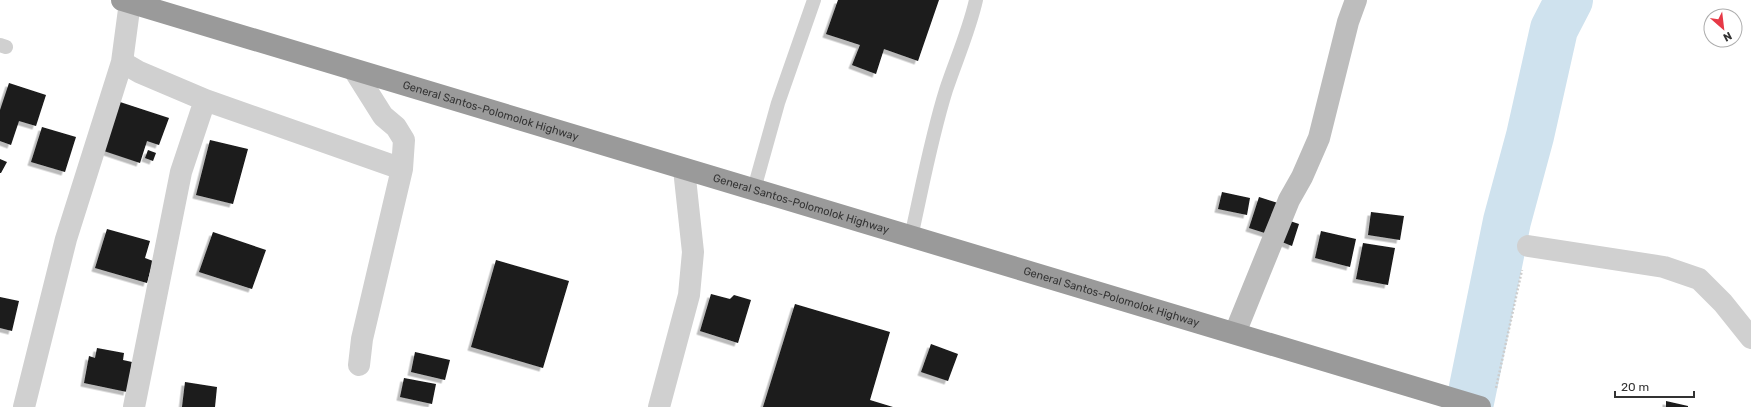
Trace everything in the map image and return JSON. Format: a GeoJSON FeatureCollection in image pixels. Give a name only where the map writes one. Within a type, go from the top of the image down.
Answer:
{"type":"FeatureCollection","features":[{"type":"Feature","properties":{"kind":"highway","name":"General Santos-Polomolok Highway"},"geometry":{"type":"LineString","coordinates":[[126,1],[1480,407]]}},
{"type":"Feature","properties":{"kind":"street"},"geometry":{"type":"LineString","coordinates":[[1235,333],[1289,200],[1302,177],[1319,138],[1348,22],[1356,0]]}},
{"type":"Feature","properties":{"kind":"street"},"geometry":{"type":"LineString","coordinates":[[24,407],[66,239],[122,62],[126,1]]}},
{"type":"Feature","properties":{"kind":"street"},"geometry":{"type":"LineString","coordinates":[[122,62],[139,72],[205,100],[402,169]]}},
{"type":"Feature","properties":{"kind":"street"},"geometry":{"type":"LineString","coordinates":[[354,70],[384,116],[396,127],[404,140],[402,169],[362,338],[359,365]]}},
{"type":"Feature","properties":{"kind":"street"},"geometry":{"type":"LineString","coordinates":[[134,407],[181,172],[205,100]]}},
{"type":"Feature","properties":{"kind":"street"},"geometry":{"type":"LineString","coordinates":[[659,407],[688,295],[692,259],[691,223],[684,169]]}},
{"type":"Feature","properties":{"kind":"street"},"geometry":{"type":"LineString","coordinates":[[1528,246],[1664,267],[1699,279],[1723,303],[1751,338]]}},
{"type":"Feature","properties":{"kind":"lane"},"geometry":{"type":"LineString","coordinates":[[754,189],[778,103],[814,0]]}},
{"type":"Feature","properties":{"kind":"lane"},"geometry":{"type":"LineString","coordinates":[[911,237],[929,155],[946,91],[971,23],[976,0]]}},
{"type":"Feature","properties":{"kind":"path"},"geometry":{"type":"LineString","coordinates":[[1496,392],[1528,246]]}},
{"type":"Feature","properties":{"kind":"building"},"geometry":{"type":"Polygon","coordinates":[[[838,0],[939,0],[918,61],[884,49],[876,74],[852,65],[860,45],[826,34],[838,0]]]}},
{"type":"Feature","properties":{"kind":"building"},"geometry":{"type":"Polygon","coordinates":[[[9,83],[46,95],[36,126],[19,121],[11,145],[0,141],[0,110],[9,83]]]}},
{"type":"Feature","properties":{"kind":"building"},"geometry":{"type":"Polygon","coordinates":[[[120,102],[169,118],[159,145],[147,141],[140,163],[104,151],[120,102]]]}},
{"type":"Feature","properties":{"kind":"building"},"geometry":{"type":"Polygon","coordinates":[[[42,127],[76,137],[65,172],[31,162],[42,127]]]}},
{"type":"Feature","properties":{"kind":"building"},"geometry":{"type":"Polygon","coordinates":[[[210,140],[248,149],[233,204],[196,195],[210,140]]]}},
{"type":"Feature","properties":{"kind":"building"},"geometry":{"type":"Polygon","coordinates":[[[148,150],[156,153],[153,161],[145,158],[148,150]]]}},
{"type":"Feature","properties":{"kind":"building"},"geometry":{"type":"Polygon","coordinates":[[[0,159],[7,162],[1,173],[0,173],[0,159]]]}},
{"type":"Feature","properties":{"kind":"building"},"geometry":{"type":"Polygon","coordinates":[[[1222,192],[1250,198],[1247,215],[1218,209],[1222,192]]]}},
{"type":"Feature","properties":{"kind":"building"},"geometry":{"type":"Polygon","coordinates":[[[1259,197],[1281,204],[1271,235],[1249,228],[1259,197]]]}},
{"type":"Feature","properties":{"kind":"building"},"geometry":{"type":"Polygon","coordinates":[[[1371,212],[1404,216],[1400,240],[1368,235],[1371,212]]]}},
{"type":"Feature","properties":{"kind":"building"},"geometry":{"type":"Polygon","coordinates":[[[1284,219],[1299,224],[1292,246],[1277,240],[1284,219]]]}},
{"type":"Feature","properties":{"kind":"building"},"geometry":{"type":"Polygon","coordinates":[[[107,229],[150,241],[145,258],[153,261],[147,283],[95,268],[107,229]]]}},
{"type":"Feature","properties":{"kind":"building"},"geometry":{"type":"Polygon","coordinates":[[[1321,231],[1356,239],[1350,267],[1315,258],[1321,231]]]}},
{"type":"Feature","properties":{"kind":"building"},"geometry":{"type":"Polygon","coordinates":[[[213,232],[266,250],[252,289],[199,272],[213,232]]]}},
{"type":"Feature","properties":{"kind":"building"},"geometry":{"type":"Polygon","coordinates":[[[1363,243],[1395,248],[1388,285],[1356,279],[1363,243]]]}},
{"type":"Feature","properties":{"kind":"building"},"geometry":{"type":"Polygon","coordinates":[[[496,260],[569,281],[543,368],[471,347],[496,260]]]}},
{"type":"Feature","properties":{"kind":"building"},"geometry":{"type":"Polygon","coordinates":[[[711,294],[730,299],[734,295],[751,300],[738,343],[700,331],[711,294]]]}},
{"type":"Feature","properties":{"kind":"building"},"geometry":{"type":"Polygon","coordinates":[[[0,297],[19,301],[12,331],[0,328],[0,297]]]}},
{"type":"Feature","properties":{"kind":"building"},"geometry":{"type":"Polygon","coordinates":[[[795,304],[890,332],[870,400],[893,407],[763,407],[795,304]]]}},
{"type":"Feature","properties":{"kind":"building"},"geometry":{"type":"Polygon","coordinates":[[[931,344],[958,354],[948,381],[921,372],[931,344]]]}},
{"type":"Feature","properties":{"kind":"building"},"geometry":{"type":"Polygon","coordinates":[[[97,348],[124,353],[123,360],[132,362],[127,392],[84,383],[89,356],[95,358],[97,348]]]}},
{"type":"Feature","properties":{"kind":"building"},"geometry":{"type":"Polygon","coordinates":[[[415,352],[450,360],[445,380],[411,372],[415,352]]]}},
{"type":"Feature","properties":{"kind":"building"},"geometry":{"type":"Polygon","coordinates":[[[404,378],[436,384],[432,404],[400,397],[404,378]]]}},
{"type":"Feature","properties":{"kind":"building"},"geometry":{"type":"Polygon","coordinates":[[[185,382],[217,387],[215,407],[182,407],[185,382]]]}},
{"type":"Feature","properties":{"kind":"building"},"geometry":{"type":"Polygon","coordinates":[[[1666,401],[1688,406],[1688,407],[1666,407],[1666,401]]]}},
{"type":"Feature","properties":{"kind":"waterway"},"geometry":{"type":"LineString","coordinates":[[1469,407],[1507,221],[1530,136],[1554,29],[1569,0]]}}]}
